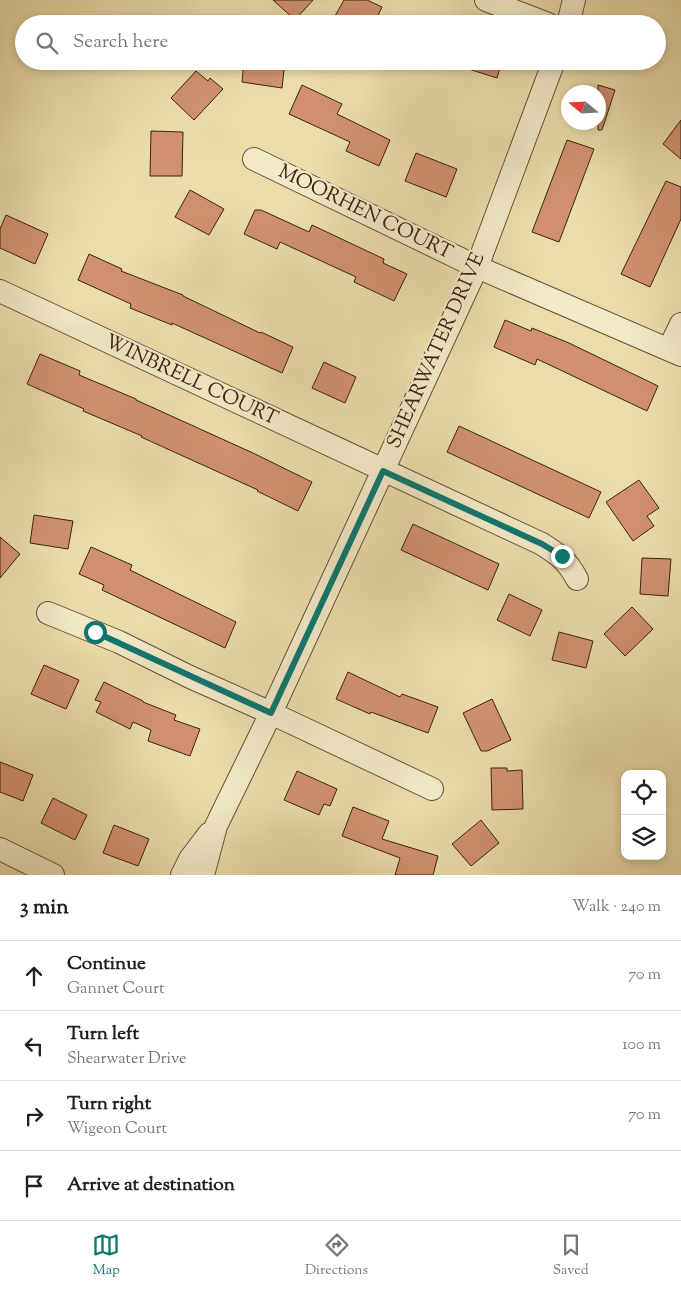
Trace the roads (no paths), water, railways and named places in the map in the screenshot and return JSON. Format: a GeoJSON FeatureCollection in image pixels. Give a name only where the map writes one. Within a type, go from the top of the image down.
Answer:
{"type":"FeatureCollection","features":[{"type":"Feature","properties":{"kind":"street"},"geometry":{"type":"LineString","coordinates":[[486,0],[525,15]]}},
{"type":"Feature","properties":{"kind":"street"},"geometry":{"type":"LineString","coordinates":[[570,15],[574,0]]}},
{"type":"Feature","properties":{"kind":"street","name":"SHEARWATER DRIVE"},"geometry":{"type":"LineString","coordinates":[[203,875],[216,826],[271,713],[477,266],[551,70]]}},
{"type":"Feature","properties":{"kind":"street","name":"MOORHEN COURT"},"geometry":{"type":"LineString","coordinates":[[254,159],[477,266],[675,352]]}},
{"type":"Feature","properties":{"kind":"street","name":"WINBRELL COURT"},"geometry":{"type":"LineString","coordinates":[[0,291],[542,544],[562,556],[578,578]]}},
{"type":"Feature","properties":{"kind":"street"},"geometry":{"type":"LineString","coordinates":[[675,352],[681,324]]}},
{"type":"Feature","properties":{"kind":"street"},"geometry":{"type":"LineString","coordinates":[[48,613],[119,642],[432,789]]}},
{"type":"Feature","properties":{"kind":"street","name":"SHEARWATER DRIVE"},"geometry":{"type":"LineString","coordinates":[[182,875],[190,859],[216,826]]}},
{"type":"Feature","properties":{"kind":"street"},"geometry":{"type":"LineString","coordinates":[[0,849],[53,875]]}}]}
